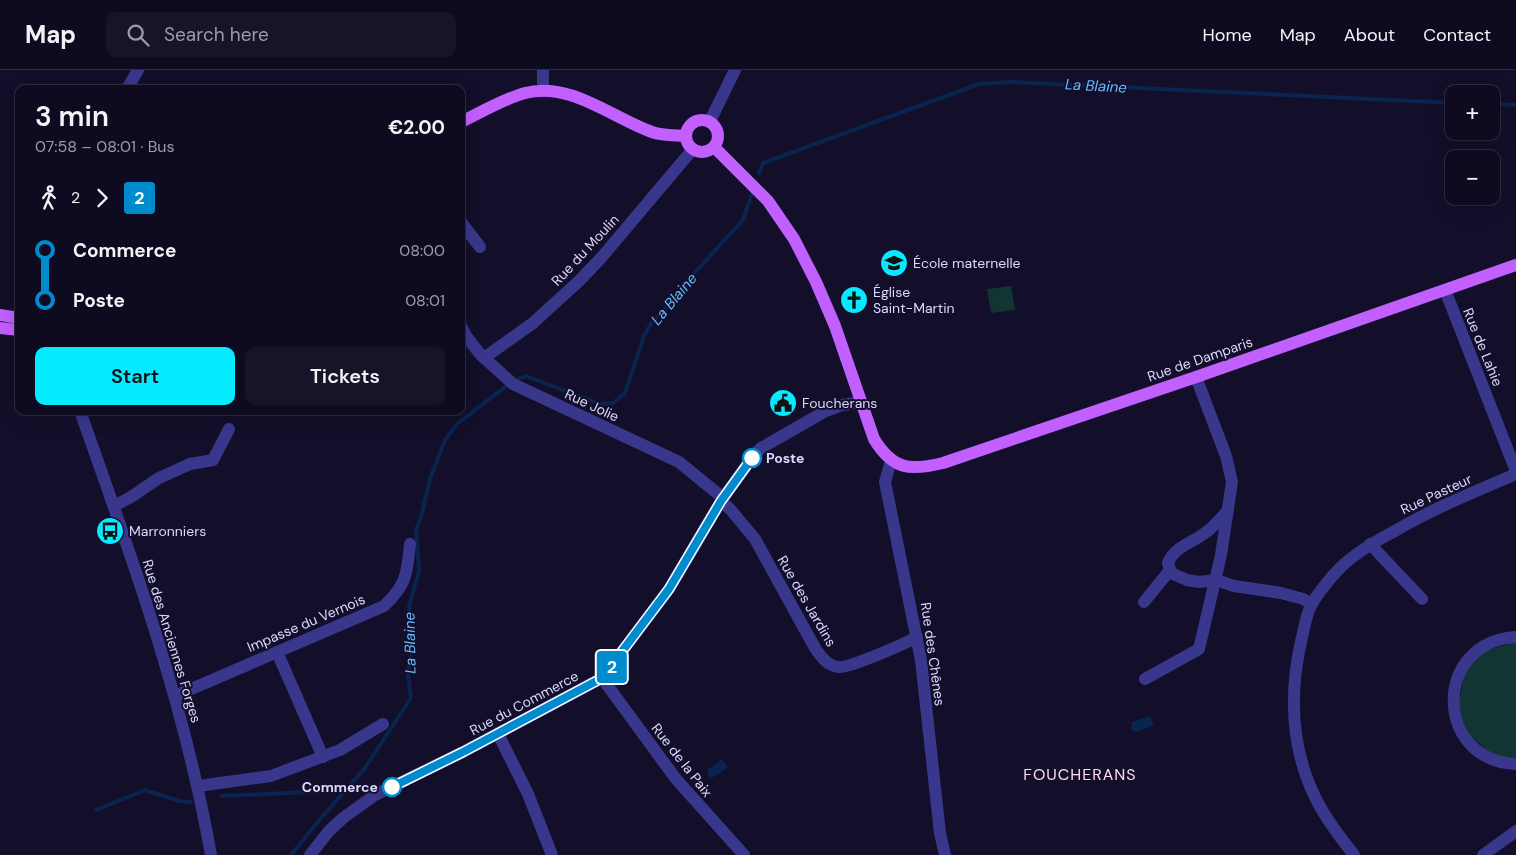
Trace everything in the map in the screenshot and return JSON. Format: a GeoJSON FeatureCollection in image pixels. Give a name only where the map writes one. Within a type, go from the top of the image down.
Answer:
{"type":"FeatureCollection","features":[{"type":"Feature","properties":{"kind":"main road"},"geometry":{"type":"LineString","coordinates":[[465,120],[525,94],[543,91],[560,93],[576,98],[650,131],[686,136]]}},
{"type":"Feature","properties":{"kind":"main road"},"geometry":{"type":"LineString","coordinates":[[710,121],[716,127],[718,135],[714,146],[707,151],[693,149],[688,143],[686,136],[688,128],[694,122],[710,121]]}},
{"type":"Feature","properties":{"kind":"main road"},"geometry":{"type":"LineString","coordinates":[[714,146],[768,201],[794,239],[816,282],[835,326],[874,439],[891,461]]}},
{"type":"Feature","properties":{"kind":"main road","name":"Rue de Damparis"},"geometry":{"type":"LineString","coordinates":[[891,461],[908,466],[927,466],[943,463],[1196,377],[1516,264]]}},
{"type":"Feature","properties":{"kind":"main road"},"geometry":{"type":"LineString","coordinates":[[2,325],[15,320]]}},
{"type":"Feature","properties":{"kind":"main road"},"geometry":{"type":"LineString","coordinates":[[2,325],[15,329]]}},
{"type":"Feature","properties":{"kind":"street"},"geometry":{"type":"LineString","coordinates":[[129,85],[138,70]]}},
{"type":"Feature","properties":{"kind":"street"},"geometry":{"type":"LineString","coordinates":[[543,70],[543,91]]}},
{"type":"Feature","properties":{"kind":"street"},"geometry":{"type":"LineString","coordinates":[[710,121],[735,70]]}},
{"type":"Feature","properties":{"kind":"street","name":"Rue du Moulin"},"geometry":{"type":"LineString","coordinates":[[484,358],[533,323],[579,281],[608,251],[693,149]]}},
{"type":"Feature","properties":{"kind":"street"},"geometry":{"type":"LineString","coordinates":[[465,227],[480,247]]}},
{"type":"Feature","properties":{"kind":"street","name":"Rue de Lahie"},"geometry":{"type":"LineString","coordinates":[[1445,290],[1516,473]]}},
{"type":"Feature","properties":{"kind":"street","name":"Rue Jolie"},"geometry":{"type":"LineString","coordinates":[[465,334],[484,358],[505,378],[520,388],[679,462],[722,499]]}},
{"type":"Feature","properties":{"kind":"street"},"geometry":{"type":"LineString","coordinates":[[1145,679],[1199,650],[1216,580],[1228,509],[1232,482],[1230,469],[1196,377]]}},
{"type":"Feature","properties":{"kind":"street","name":"Rue du Commerce"},"geometry":{"type":"LineString","coordinates":[[310,855],[329,831],[343,818],[375,795],[498,734],[602,678],[669,589],[722,499],[754,454],[761,448],[824,412],[842,405],[862,402]]}},
{"type":"Feature","properties":{"kind":"street","name":"Rue des Anciennes Forges"},"geometry":{"type":"LineString","coordinates":[[81,415],[150,610],[198,786],[211,855]]}},
{"type":"Feature","properties":{"kind":"street"},"geometry":{"type":"LineString","coordinates":[[114,506],[159,478],[190,464],[213,460],[229,429]]}},
{"type":"Feature","properties":{"kind":"street","name":"Rue des Chênes"},"geometry":{"type":"LineString","coordinates":[[891,461],[885,482],[921,660],[940,833],[945,855]]}},
{"type":"Feature","properties":{"kind":"street","name":"Rue Pasteur"},"geometry":{"type":"LineString","coordinates":[[1354,855],[1331,826],[1316,799],[1303,768],[1298,748],[1295,728],[1294,684],[1296,663],[1307,616],[1312,604],[1340,568],[1370,544],[1416,518],[1516,473]]}},
{"type":"Feature","properties":{"kind":"street","name":"Rue des Jardins"},"geometry":{"type":"LineString","coordinates":[[722,499],[755,539],[815,648],[830,665],[842,668],[897,647],[917,637]]}},
{"type":"Feature","properties":{"kind":"street"},"geometry":{"type":"LineString","coordinates":[[1228,509],[1205,534],[1175,552],[1168,563],[1173,574],[1187,580],[1199,582],[1216,580],[1234,586],[1282,593],[1303,599],[1312,604]]}},
{"type":"Feature","properties":{"kind":"street","name":"Impasse du Vernois"},"geometry":{"type":"LineString","coordinates":[[175,696],[384,606],[398,592],[408,572],[410,544]]}},
{"type":"Feature","properties":{"kind":"street"},"geometry":{"type":"LineString","coordinates":[[1370,544],[1422,599]]}},
{"type":"Feature","properties":{"kind":"street"},"geometry":{"type":"LineString","coordinates":[[1144,602],[1170,570]]}},
{"type":"Feature","properties":{"kind":"street"},"geometry":{"type":"LineString","coordinates":[[1516,637],[1492,642],[1473,655],[1461,669],[1454,687],[1453,696],[1457,724],[1467,740],[1487,757],[1502,763],[1516,764]]}},
{"type":"Feature","properties":{"kind":"street"},"geometry":{"type":"LineString","coordinates":[[277,652],[323,757]]}},
{"type":"Feature","properties":{"kind":"street","name":"Rue de la Paix"},"geometry":{"type":"LineString","coordinates":[[602,678],[676,779],[744,855]]}},
{"type":"Feature","properties":{"kind":"street"},"geometry":{"type":"LineString","coordinates":[[198,786],[271,776],[340,750],[383,724]]}},
{"type":"Feature","properties":{"kind":"street"},"geometry":{"type":"LineString","coordinates":[[498,734],[528,794],[552,855]]}},
{"type":"Feature","properties":{"kind":"street"},"geometry":{"type":"LineString","coordinates":[[1483,855],[1516,831]]}},
{"type":"Feature","properties":{"kind":"green space"},"geometry":{"type":"Polygon","coordinates":[[[1011,286],[1015,310],[991,313],[987,289],[1011,286]]]}},
{"type":"Feature","properties":{"kind":"green space"},"geometry":{"type":"Polygon","coordinates":[[[1516,642],[1516,760],[1490,753],[1468,734],[1458,707],[1465,672],[1484,651],[1516,642]]]}},
{"type":"Feature","properties":{"kind":"water"},"geometry":{"type":"Polygon","coordinates":[[[1150,716],[1154,726],[1135,732],[1131,729],[1132,722],[1150,716]]]}},
{"type":"Feature","properties":{"kind":"water"},"geometry":{"type":"Polygon","coordinates":[[[722,759],[728,767],[712,778],[708,776],[707,770],[722,759]]]}},
{"type":"Feature","properties":{"kind":"waterway","name":"La Blaine"},"geometry":{"type":"LineString","coordinates":[[759,173],[763,163],[979,84],[1012,82],[1445,103]]}},
{"type":"Feature","properties":{"kind":"waterway","name":"La Blaine"},"geometry":{"type":"LineString","coordinates":[[1500,104],[1516,105]]}},
{"type":"Feature","properties":{"kind":"waterway","name":"La Blaine"},"geometry":{"type":"LineString","coordinates":[[518,379],[526,376],[600,404],[613,403],[625,393],[644,336],[652,322],[743,220],[752,194]]}},
{"type":"Feature","properties":{"kind":"waterway","name":"La Blaine"},"geometry":{"type":"LineString","coordinates":[[291,855],[365,768],[411,698],[408,673],[412,647],[409,606],[419,571],[416,530],[430,479],[445,440],[457,424],[505,387]]}},
{"type":"Feature","properties":{"kind":"waterway","name":"La Blaine"},"geometry":{"type":"LineString","coordinates":[[96,810],[145,790],[179,801],[191,802]]}},
{"type":"Feature","properties":{"kind":"waterway","name":"La Blaine"},"geometry":{"type":"LineString","coordinates":[[221,796],[344,792]]}},
{"type":"Feature","properties":{"kind":"bus line","name":"2"},"geometry":{"type":"LineString","coordinates":[[392,787],[463,752],[602,678],[616,663],[669,589],[721,501],[752,458]]}},
{"type":"Feature","properties":{"kind":"place","name":"École maternelle"},"geometry":{"type":"Point","coordinates":[894,263]}},
{"type":"Feature","properties":{"kind":"place","name":"Église Saint-Martin"},"geometry":{"type":"Point","coordinates":[854,300]}},
{"type":"Feature","properties":{"kind":"place","name":"Foucherans"},"geometry":{"type":"Point","coordinates":[783,403]}},
{"type":"Feature","properties":{"kind":"place","name":"Poste"},"geometry":{"type":"Point","coordinates":[752,458]}},
{"type":"Feature","properties":{"kind":"place","name":"Marronniers"},"geometry":{"type":"Point","coordinates":[110,531]}},
{"type":"Feature","properties":{"kind":"place","name":"Commerce"},"geometry":{"type":"Point","coordinates":[392,787]}},
{"type":"Feature","properties":{"kind":"district","name":"FOUCHERANS"},"geometry":{"type":"Point","coordinates":[1080,774]}}]}
